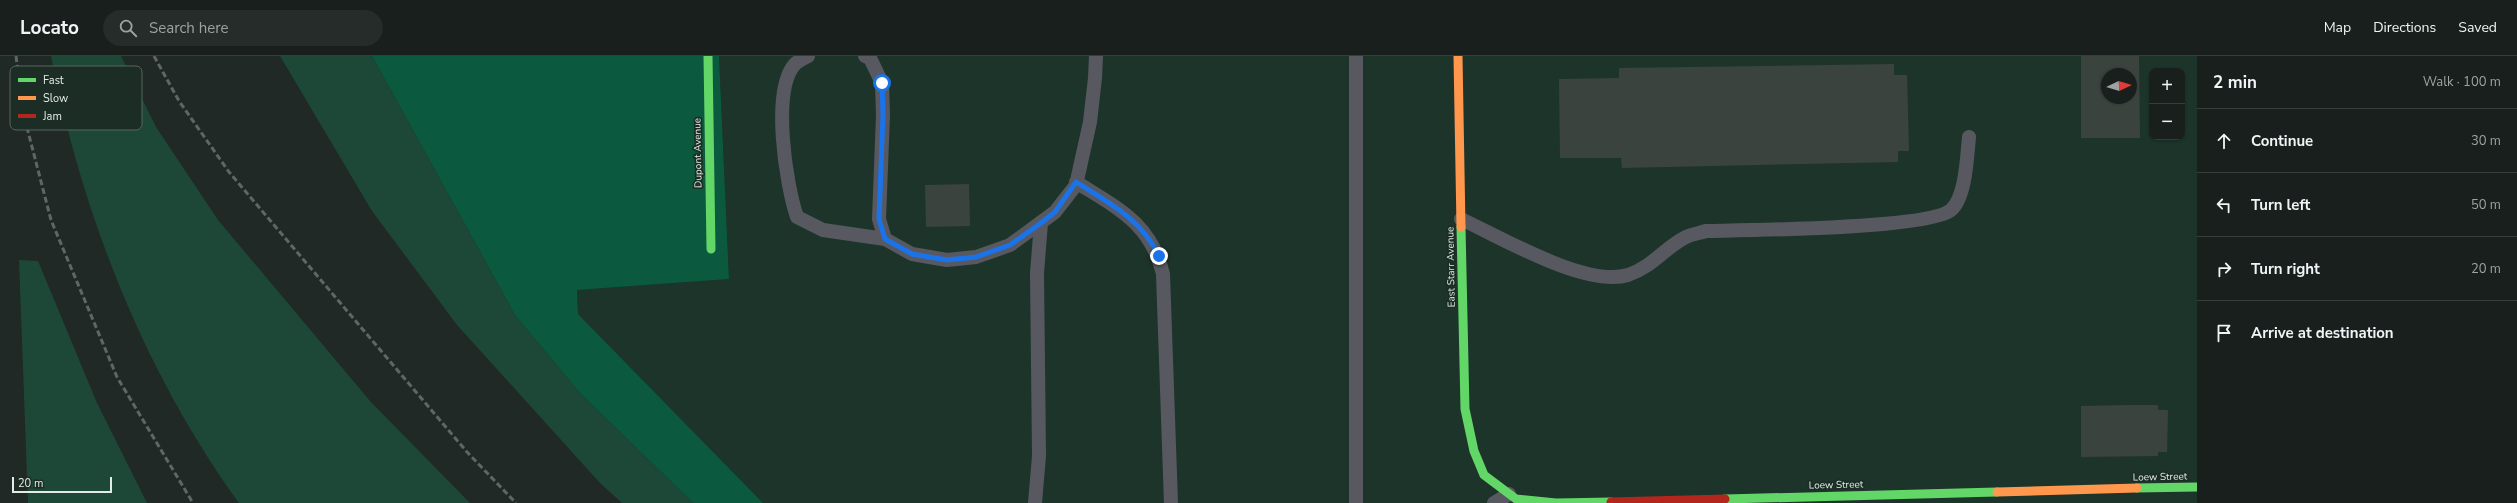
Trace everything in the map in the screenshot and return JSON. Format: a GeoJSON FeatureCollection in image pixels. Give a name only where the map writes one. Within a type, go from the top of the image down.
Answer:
{"type":"FeatureCollection","features":[{"type":"Feature","properties":{"kind":"street","name":"Dupont Avenue"},"geometry":{"type":"LineString","coordinates":[[708,56],[711,249]]}},
{"type":"Feature","properties":{"kind":"street","name":"East Starr Avenue"},"geometry":{"type":"LineString","coordinates":[[1458,56],[1465,409],[1474,451],[1484,475]]}},
{"type":"Feature","properties":{"kind":"street","name":"Loew Street"},"geometry":{"type":"LineString","coordinates":[[1484,475],[1516,499],[1556,503],[2197,487]]}},
{"type":"Feature","properties":{"kind":"lane"},"geometry":{"type":"LineString","coordinates":[[808,56],[795,64],[784,90],[782,138],[790,195],[797,217],[823,230],[885,239],[912,254],[947,260],[976,257],[1010,245],[1055,212],[1076,182],[1090,122],[1096,56]]}},
{"type":"Feature","properties":{"kind":"lane"},"geometry":{"type":"LineString","coordinates":[[865,56],[870,58],[882,83],[883,115],[879,219],[885,239]]}},
{"type":"Feature","properties":{"kind":"lane"},"geometry":{"type":"LineString","coordinates":[[1356,56],[1356,503]]}},
{"type":"Feature","properties":{"kind":"lane"},"geometry":{"type":"LineString","coordinates":[[1461,219],[1572,270],[1592,276],[1626,276],[1651,265],[1685,237],[1706,231],[1863,225],[1934,218],[1951,210],[1961,196],[1970,137]]}},
{"type":"Feature","properties":{"kind":"lane"},"geometry":{"type":"LineString","coordinates":[[1076,182],[1123,212],[1150,237],[1159,256],[1163,274],[1171,503]]}},
{"type":"Feature","properties":{"kind":"lane"},"geometry":{"type":"LineString","coordinates":[[1034,503],[1039,456],[1037,274],[1041,223]]}},
{"type":"Feature","properties":{"kind":"lane"},"geometry":{"type":"LineString","coordinates":[[1494,503],[1509,494]]}},
{"type":"Feature","properties":{"kind":"shaded area"},"geometry":{"type":"Polygon","coordinates":[[[51,56],[121,56],[126,66],[53,66],[51,56]]]}},
{"type":"Feature","properties":{"kind":"shaded area"},"geometry":{"type":"Polygon","coordinates":[[[280,56],[372,56],[515,315],[580,393],[693,503],[622,503],[600,483],[457,325],[372,211],[280,56]]]}},
{"type":"Feature","properties":{"kind":"shaded area"},"geometry":{"type":"Polygon","coordinates":[[[719,56],[2197,56],[2197,503],[763,503],[578,314],[577,290],[729,279],[719,56]]]}},
{"type":"Feature","properties":{"kind":"shaded area"},"geometry":{"type":"Polygon","coordinates":[[[142,99],[156,127],[218,220],[370,401],[470,503],[239,503],[205,453],[174,400],[146,346],[121,290],[99,232],[80,174],[68,130],[142,130],[142,99]]]}},
{"type":"Feature","properties":{"kind":"shaded area"},"geometry":{"type":"Polygon","coordinates":[[[19,260],[38,261],[97,403],[147,503],[28,503],[19,260]]]}},
{"type":"Feature","properties":{"kind":"green space"},"geometry":{"type":"Polygon","coordinates":[[[372,56],[719,56],[729,279],[577,290],[578,314],[763,503],[693,503],[580,393],[515,315],[372,56]]]}},
{"type":"Feature","properties":{"kind":"building"},"geometry":{"type":"Polygon","coordinates":[[[2081,56],[2139,56],[2140,138],[2081,138],[2081,56]]]}},
{"type":"Feature","properties":{"kind":"building"},"geometry":{"type":"Polygon","coordinates":[[[1894,64],[1894,75],[1907,75],[1909,151],[1898,151],[1898,162],[1622,168],[1621,158],[1560,158],[1559,79],[1619,78],[1619,68],[1894,64]]]}},
{"type":"Feature","properties":{"kind":"building"},"geometry":{"type":"Polygon","coordinates":[[[969,184],[970,226],[926,227],[925,185],[969,184]]]}},
{"type":"Feature","properties":{"kind":"building"},"geometry":{"type":"Polygon","coordinates":[[[2158,405],[2158,410],[2168,410],[2167,452],[2158,452],[2158,456],[2081,457],[2081,406],[2158,405]]]}},
{"type":"Feature","properties":{"kind":"railway"},"geometry":{"type":"LineString","coordinates":[[16,56],[17,66]]}},
{"type":"Feature","properties":{"kind":"railway"},"geometry":{"type":"LineString","coordinates":[[154,56],[179,101],[229,172],[467,452],[516,503]]}},
{"type":"Feature","properties":{"kind":"railway"},"geometry":{"type":"LineString","coordinates":[[28,130],[51,220],[117,377],[193,503]]}},
{"type":"Feature","properties":{"kind":"traffic: fast"},"geometry":{"type":"LineString","coordinates":[[708,56],[711,249]]}},
{"type":"Feature","properties":{"kind":"traffic: fast"},"geometry":{"type":"LineString","coordinates":[[1461,227],[1465,409],[1474,451],[1484,475],[1516,499],[1556,503],[1611,502]]}},
{"type":"Feature","properties":{"kind":"traffic: fast"},"geometry":{"type":"LineString","coordinates":[[2137,488],[2197,487]]}},
{"type":"Feature","properties":{"kind":"traffic: fast"},"geometry":{"type":"LineString","coordinates":[[1725,499],[1997,492]]}},
{"type":"Feature","properties":{"kind":"traffic: slow"},"geometry":{"type":"LineString","coordinates":[[1458,56],[1461,227]]}},
{"type":"Feature","properties":{"kind":"traffic: slow"},"geometry":{"type":"LineString","coordinates":[[1997,492],[2137,488]]}},
{"type":"Feature","properties":{"kind":"traffic: jam"},"geometry":{"type":"LineString","coordinates":[[1611,502],[1725,499]]}},
{"type":"Feature","properties":{"kind":"route"},"geometry":{"type":"LineString","coordinates":[[882,83],[883,115],[879,219],[885,239],[912,254],[947,260],[976,257],[1010,245],[1041,223],[1055,212],[1076,185],[1076,182],[1123,212],[1150,237],[1159,256]]}}]}
